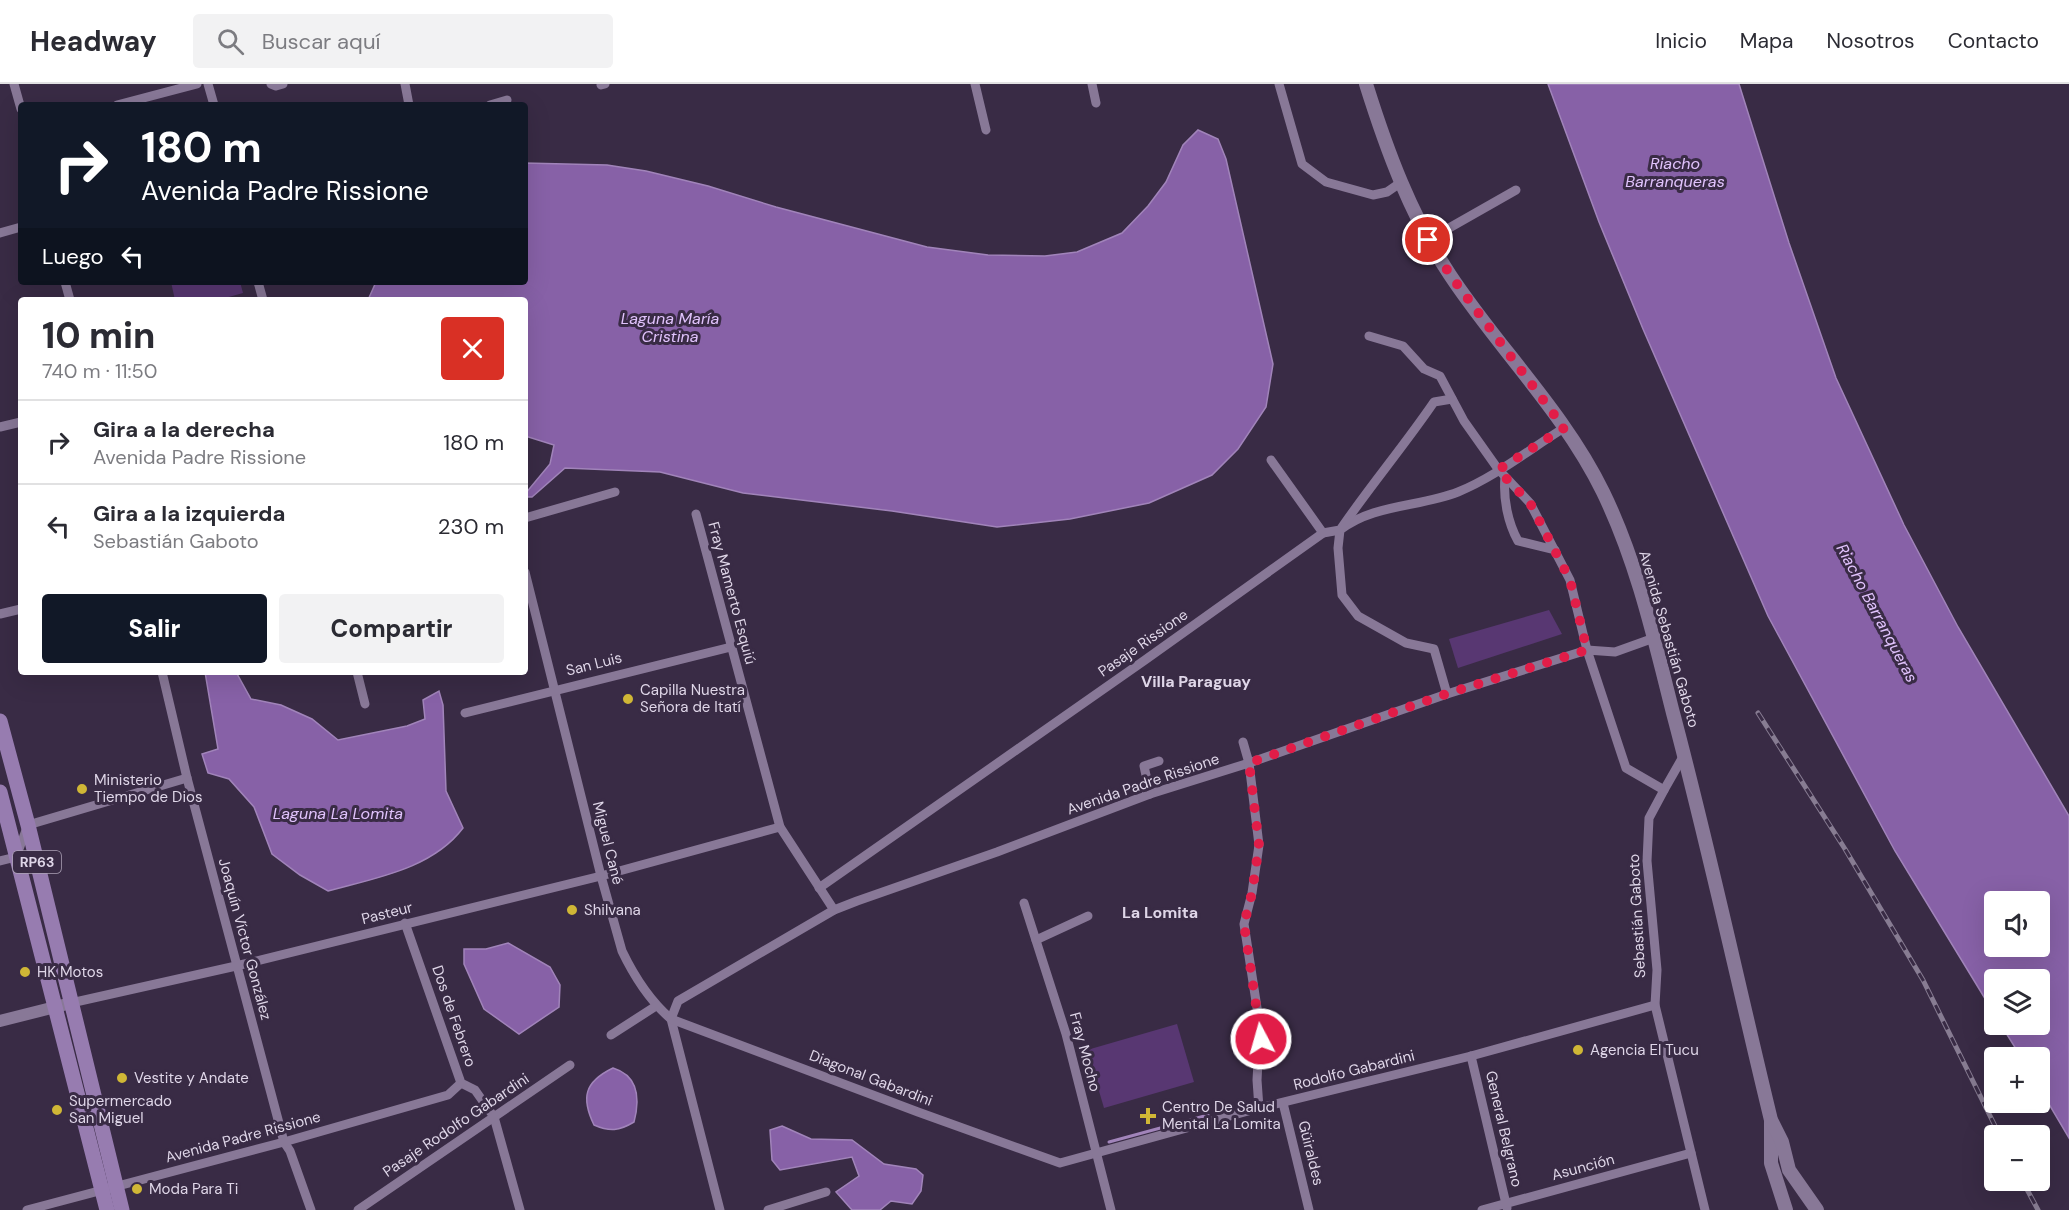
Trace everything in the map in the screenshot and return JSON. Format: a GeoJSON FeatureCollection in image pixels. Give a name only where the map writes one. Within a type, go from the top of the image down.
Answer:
{"type":"FeatureCollection","features":[{"type":"Feature","properties":{"kind":"main road","name":"Avenida Sebastián Gaboto"},"geometry":{"type":"LineString","coordinates":[[1366,84],[1400,183],[1428,240],[1451,276],[1564,428],[1586,461],[1607,502],[1635,573],[1654,638],[1771,1120],[1782,1142],[1789,1170],[1817,1210]]}},
{"type":"Feature","properties":{"kind":"main road","name":"RP63"},"geometry":{"type":"LineString","coordinates":[[0,721],[71,1003],[109,1188],[107,1210]]}},
{"type":"Feature","properties":{"kind":"main road","name":"RP63"},"geometry":{"type":"LineString","coordinates":[[0,792],[54,1007],[109,1188],[122,1210]]}},
{"type":"Feature","properties":{"kind":"main road","name":"Avenida Sebastián Gaboto"},"geometry":{"type":"LineString","coordinates":[[1771,1120],[1771,1163],[1786,1210]]}},
{"type":"Feature","properties":{"kind":"street"},"geometry":{"type":"LineString","coordinates":[[14,84],[19,102]]}},
{"type":"Feature","properties":{"kind":"street"},"geometry":{"type":"LineString","coordinates":[[128,102],[197,84]]}},
{"type":"Feature","properties":{"kind":"street"},"geometry":{"type":"LineString","coordinates":[[208,84],[213,102]]}},
{"type":"Feature","properties":{"kind":"street"},"geometry":{"type":"LineString","coordinates":[[271,84],[276,86],[283,84]]}},
{"type":"Feature","properties":{"kind":"street"},"geometry":{"type":"LineString","coordinates":[[405,84],[408,102]]}},
{"type":"Feature","properties":{"kind":"street"},"geometry":{"type":"LineString","coordinates":[[975,84],[986,130]]}},
{"type":"Feature","properties":{"kind":"street"},"geometry":{"type":"LineString","coordinates":[[1092,84],[1096,103]]}},
{"type":"Feature","properties":{"kind":"street"},"geometry":{"type":"LineString","coordinates":[[1279,84],[1302,164],[1326,182],[1373,195],[1387,192],[1400,183]]}},
{"type":"Feature","properties":{"kind":"street"},"geometry":{"type":"LineString","coordinates":[[500,102],[507,100]]}},
{"type":"Feature","properties":{"kind":"street"},"geometry":{"type":"LineString","coordinates":[[1428,240],[1516,190]]}},
{"type":"Feature","properties":{"kind":"street"},"geometry":{"type":"LineString","coordinates":[[0,232],[18,228]]}},
{"type":"Feature","properties":{"kind":"street"},"geometry":{"type":"LineString","coordinates":[[1369,336],[1402,346],[1424,369],[1440,376],[1464,421],[1498,470],[1530,503],[1570,580],[1587,650],[1626,768],[1664,790]]}},
{"type":"Feature","properties":{"kind":"street"},"geometry":{"type":"LineString","coordinates":[[1446,694],[1434,649],[1406,644],[1358,616],[1342,595],[1338,548],[1340,530],[1434,402],[1452,399]]}},
{"type":"Feature","properties":{"kind":"street"},"geometry":{"type":"LineString","coordinates":[[0,427],[18,423]]}},
{"type":"Feature","properties":{"kind":"street","name":"Pasaje Rissione"},"geometry":{"type":"LineString","coordinates":[[819,888],[1323,533],[1340,530],[1351,521],[1393,508],[1457,492],[1498,470],[1564,428]]}},
{"type":"Feature","properties":{"kind":"street"},"geometry":{"type":"LineString","coordinates":[[1271,460],[1323,533]]}},
{"type":"Feature","properties":{"kind":"street"},"geometry":{"type":"LineString","coordinates":[[1505,477],[1504,491],[1512,530],[1518,542],[1555,550]]}},
{"type":"Feature","properties":{"kind":"street"},"geometry":{"type":"LineString","coordinates":[[528,517],[615,492]]}},
{"type":"Feature","properties":{"kind":"street","name":"Fray Mamerto Esquiú"},"geometry":{"type":"LineString","coordinates":[[696,514],[780,827],[834,910]]}},
{"type":"Feature","properties":{"kind":"street","name":"Miguel Cané"},"geometry":{"type":"LineString","coordinates":[[528,584],[600,876],[622,951],[627,963],[656,1006],[671,1018]]}},
{"type":"Feature","properties":{"kind":"street"},"geometry":{"type":"LineString","coordinates":[[0,614],[18,610]]}},
{"type":"Feature","properties":{"kind":"street","name":"Avenida Padre Rissione"},"geometry":{"type":"LineString","coordinates":[[671,1018],[678,1001],[834,910],[1150,794],[1249,763],[1446,694],[1587,650],[1615,652],[1654,638]]}},
{"type":"Feature","properties":{"kind":"street","name":"San Luis"},"geometry":{"type":"LineString","coordinates":[[465,713],[731,646]]}},
{"type":"Feature","properties":{"kind":"street","name":"Joaquín Víctor González"},"geometry":{"type":"LineString","coordinates":[[163,675],[187,778],[284,1142],[290,1151],[311,1210]]}},
{"type":"Feature","properties":{"kind":"street"},"geometry":{"type":"LineString","coordinates":[[358,675],[365,704]]}},
{"type":"Feature","properties":{"kind":"street"},"geometry":{"type":"LineString","coordinates":[[1244,742],[1249,763],[1259,845],[1252,893],[1244,924],[1260,1026],[1257,1080],[1259,1108]]}},
{"type":"Feature","properties":{"kind":"street","name":"Sebastián Gaboto"},"geometry":{"type":"LineString","coordinates":[[1684,755],[1649,818],[1647,861],[1658,970],[1655,1005],[1705,1210]]}},
{"type":"Feature","properties":{"kind":"street"},"geometry":{"type":"LineString","coordinates":[[1150,794],[1144,766],[1159,761]]}},
{"type":"Feature","properties":{"kind":"street"},"geometry":{"type":"LineString","coordinates":[[0,861],[16,857],[28,825],[187,778]]}},
{"type":"Feature","properties":{"kind":"street","name":"Pasteur"},"geometry":{"type":"LineString","coordinates":[[0,1022],[54,1007],[236,966],[600,876],[780,827]]}},
{"type":"Feature","properties":{"kind":"street","name":"Fray Mocho"},"geometry":{"type":"LineString","coordinates":[[1024,903],[1066,1034],[1111,1210]]}},
{"type":"Feature","properties":{"kind":"street"},"geometry":{"type":"LineString","coordinates":[[1036,940],[1088,916]]}},
{"type":"Feature","properties":{"kind":"street","name":"Dos de Febrero"},"geometry":{"type":"LineString","coordinates":[[405,924],[461,1083],[475,1090],[494,1117],[520,1210]]}},
{"type":"Feature","properties":{"kind":"street","name":"Rodolfo Gabardini"},"geometry":{"type":"LineString","coordinates":[[1060,1163],[1259,1108],[1471,1056],[1655,1005]]}},
{"type":"Feature","properties":{"kind":"street"},"geometry":{"type":"LineString","coordinates":[[611,1035],[656,1006]]}},
{"type":"Feature","properties":{"kind":"street"},"geometry":{"type":"LineString","coordinates":[[671,1018],[720,1210]]}},
{"type":"Feature","properties":{"kind":"street","name":"Diagonal Gabardini"},"geometry":{"type":"LineString","coordinates":[[671,1018],[918,1113],[1060,1163]]}},
{"type":"Feature","properties":{"kind":"street","name":"General Belgrano"},"geometry":{"type":"LineString","coordinates":[[1471,1056],[1507,1207]]}},
{"type":"Feature","properties":{"kind":"street","name":"Pasaje Rodolfo Gabardini"},"geometry":{"type":"LineString","coordinates":[[358,1210],[570,1065]]}},
{"type":"Feature","properties":{"kind":"street","name":"Avenida Padre Rissione"},"geometry":{"type":"LineString","coordinates":[[27,1210],[284,1142],[448,1095],[461,1083]]}},
{"type":"Feature","properties":{"kind":"street","name":"Güiraldes"},"geometry":{"type":"LineString","coordinates":[[1283,1103],[1309,1210]]}},
{"type":"Feature","properties":{"kind":"street","name":"Asunción"},"geometry":{"type":"LineString","coordinates":[[1482,1210],[1507,1207],[1691,1153]]}},
{"type":"Feature","properties":{"kind":"street"},"geometry":{"type":"LineString","coordinates":[[768,1210],[826,1191]]}},
{"type":"Feature","properties":{"kind":"shaded area"},"geometry":{"type":"Polygon","coordinates":[[[172,285],[241,285],[243,293],[229,297],[174,297],[172,285]]]}},
{"type":"Feature","properties":{"kind":"shaded area"},"geometry":{"type":"Polygon","coordinates":[[[1549,610],[1562,634],[1458,668],[1449,639],[1549,610]]]}},
{"type":"Feature","properties":{"kind":"shaded area"},"geometry":{"type":"Polygon","coordinates":[[[1177,1024],[1194,1082],[1104,1108],[1087,1050],[1177,1024]]]}},
{"type":"Feature","properties":{"kind":"water","name":"Riacho Barranqueras"},"geometry":{"type":"Polygon","coordinates":[[[1548,84],[1739,84],[1789,243],[1836,378],[1904,525],[1958,627],[2069,816],[2069,1138],[2050,1106],[2050,1047],[2015,1047],[2007,1035],[2050,1035],[2050,969],[1984,969],[1984,997],[1895,851],[1768,616],[1599,222],[1548,84]]]}},
{"type":"Feature","properties":{"kind":"water","name":"Laguna María Cristina"},"geometry":{"type":"Polygon","coordinates":[[[1198,130],[1218,139],[1226,159],[1273,364],[1266,407],[1238,449],[1212,475],[1149,503],[1070,519],[997,527],[892,511],[743,493],[660,472],[565,468],[532,497],[528,497],[528,490],[550,464],[554,445],[528,437],[528,297],[369,297],[375,285],[528,285],[528,163],[607,165],[646,171],[927,247],[988,255],[1045,256],[1077,252],[1122,233],[1148,206],[1166,182],[1183,145],[1198,130]]]}},
{"type":"Feature","properties":{"kind":"water","name":"Laguna La Lomita"},"geometry":{"type":"Polygon","coordinates":[[[206,675],[238,675],[251,699],[281,705],[312,719],[338,740],[407,726],[425,719],[423,700],[439,691],[443,705],[446,791],[463,828],[450,842],[419,863],[383,876],[328,891],[300,875],[272,854],[254,807],[229,779],[208,773],[202,754],[218,749],[206,675]]]}},
{"type":"Feature","properties":{"kind":"water"},"geometry":{"type":"Polygon","coordinates":[[[508,943],[550,967],[560,985],[559,1007],[519,1034],[484,1009],[464,964],[464,949],[486,949],[508,943]]]}},
{"type":"Feature","properties":{"kind":"water"},"geometry":{"type":"Polygon","coordinates":[[[613,1068],[622,1072],[633,1083],[636,1089],[637,1105],[634,1122],[619,1129],[610,1130],[594,1125],[587,1107],[587,1099],[591,1085],[596,1079],[613,1068]]]}},
{"type":"Feature","properties":{"kind":"water"},"geometry":{"type":"Polygon","coordinates":[[[782,1126],[811,1139],[852,1140],[884,1164],[916,1169],[923,1175],[921,1191],[912,1204],[891,1201],[880,1210],[852,1210],[836,1192],[859,1176],[852,1157],[780,1170],[772,1160],[770,1130],[782,1126]]]}},
{"type":"Feature","properties":{"kind":"waterway"},"geometry":{"type":"LineString","coordinates":[[1109,1142],[1208,1115]]}},
{"type":"Feature","properties":{"kind":"railway"},"geometry":{"type":"LineString","coordinates":[[1758,713],[1845,849],[1923,980],[1995,1125]]}},
{"type":"Feature","properties":{"kind":"railway"},"geometry":{"type":"LineString","coordinates":[[2028,1191],[2038,1210]]}},
{"type":"Feature","properties":{"kind":"place","name":"Capilla Nuestra Señora de Itatí"},"geometry":{"type":"Point","coordinates":[628,699]}},
{"type":"Feature","properties":{"kind":"place","name":"Ministerio Tiempo de Dios"},"geometry":{"type":"Point","coordinates":[82,789]}},
{"type":"Feature","properties":{"kind":"place","name":"Shilvana"},"geometry":{"type":"Point","coordinates":[572,910]}},
{"type":"Feature","properties":{"kind":"place","name":"HK Motos"},"geometry":{"type":"Point","coordinates":[25,972]}},
{"type":"Feature","properties":{"kind":"place","name":"Agencia El Tucu"},"geometry":{"type":"Point","coordinates":[1578,1050]}},
{"type":"Feature","properties":{"kind":"place","name":"Vestite y Andate"},"geometry":{"type":"Point","coordinates":[122,1078]}},
{"type":"Feature","properties":{"kind":"place","name":"Supermercado San Miguel"},"geometry":{"type":"Point","coordinates":[57,1110]}},
{"type":"Feature","properties":{"kind":"place","name":"Centro De Salud Mental La Lomita"},"geometry":{"type":"Point","coordinates":[1148,1116]}},
{"type":"Feature","properties":{"kind":"place","name":"Moda Para Ti"},"geometry":{"type":"Point","coordinates":[137,1189]}},
{"type":"Feature","properties":{"kind":"district","name":"Villa Paraguay"},"geometry":{"type":"Point","coordinates":[1196,681]}},
{"type":"Feature","properties":{"kind":"district","name":"La Lomita"},"geometry":{"type":"Point","coordinates":[1160,912]}},
{"type":"Feature","properties":{"kind":"route"},"geometry":{"type":"LineString","coordinates":[[1261,1039],[1244,924],[1252,893],[1259,845],[1249,763],[1446,694],[1587,650],[1570,580],[1530,503],[1498,470],[1564,428],[1451,276],[1428,240]]}}]}
